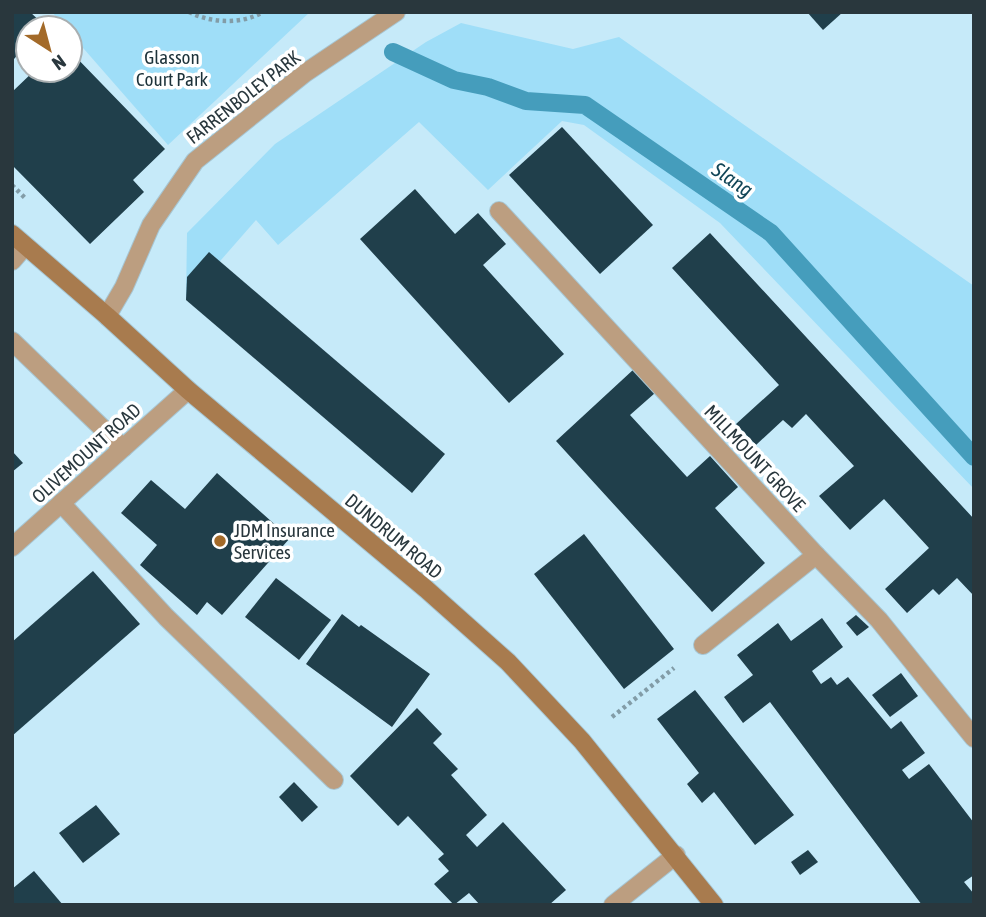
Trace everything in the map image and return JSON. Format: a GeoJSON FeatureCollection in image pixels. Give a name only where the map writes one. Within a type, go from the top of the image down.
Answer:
{"type":"FeatureCollection","features":[{"type":"Feature","properties":{"kind":"main road","name":"DUNDRUM ROAD"},"geometry":{"type":"LineString","coordinates":[[19,240],[188,390],[436,598],[508,662],[582,741],[714,905]]}},
{"type":"Feature","properties":{"kind":"street","name":"FARRENBOLEY PARK"},"geometry":{"type":"LineString","coordinates":[[107,316],[124,286],[151,225],[195,161],[305,73],[396,12]]}},
{"type":"Feature","properties":{"kind":"street","name":"MILLMOUNT GROVE"},"geometry":{"type":"LineString","coordinates":[[499,211],[879,620],[974,738]]}},
{"type":"Feature","properties":{"kind":"street"},"geometry":{"type":"LineString","coordinates":[[12,261],[19,240]]}},
{"type":"Feature","properties":{"kind":"street"},"geometry":{"type":"LineString","coordinates":[[12,341],[122,448]]}},
{"type":"Feature","properties":{"kind":"street","name":"OLIVEMOUNT ROAD"},"geometry":{"type":"LineString","coordinates":[[12,547],[188,390]]}},
{"type":"Feature","properties":{"kind":"street"},"geometry":{"type":"LineString","coordinates":[[61,503],[166,617],[334,780]]}},
{"type":"Feature","properties":{"kind":"street"},"geometry":{"type":"LineString","coordinates":[[703,645],[816,555]]}},
{"type":"Feature","properties":{"kind":"street"},"geometry":{"type":"LineString","coordinates":[[613,905],[676,855]]}},
{"type":"Feature","properties":{"kind":"path"},"geometry":{"type":"LineString","coordinates":[[188,12],[218,20],[239,20],[263,12]]}},
{"type":"Feature","properties":{"kind":"path"},"geometry":{"type":"LineString","coordinates":[[582,741],[654,684]]}},
{"type":"Feature","properties":{"kind":"green space","name":"Glasson Court Park"},"geometry":{"type":"Polygon","coordinates":[[[52,12],[310,12],[168,145],[84,49],[84,14],[52,12]]]}},
{"type":"Feature","properties":{"kind":"green space"},"geometry":{"type":"Polygon","coordinates":[[[461,23],[573,49],[619,37],[974,286],[974,489],[720,223],[584,125],[562,121],[488,190],[419,122],[278,245],[256,220],[186,300],[187,233],[275,144],[426,42],[461,23]]]}},
{"type":"Feature","properties":{"kind":"building"},"geometry":{"type":"Polygon","coordinates":[[[12,12],[30,12],[32,14],[14,14],[14,59],[12,12]]]}},
{"type":"Feature","properties":{"kind":"building"},"geometry":{"type":"Polygon","coordinates":[[[807,12],[843,12],[823,30],[807,12]]]}},
{"type":"Feature","properties":{"kind":"building"},"geometry":{"type":"Polygon","coordinates":[[[84,65],[165,149],[133,180],[144,192],[90,244],[12,165],[12,92],[20,84],[84,84],[84,65]]]}},
{"type":"Feature","properties":{"kind":"building"},"geometry":{"type":"Polygon","coordinates":[[[562,127],[653,225],[600,274],[509,175],[562,127]]]}},
{"type":"Feature","properties":{"kind":"building"},"geometry":{"type":"Polygon","coordinates":[[[415,189],[455,234],[478,213],[506,244],[483,265],[564,354],[509,403],[360,239],[415,189]]]}},
{"type":"Feature","properties":{"kind":"building"},"geometry":{"type":"Polygon","coordinates":[[[710,233],[974,519],[974,596],[957,578],[939,595],[933,589],[907,613],[885,589],[929,548],[884,499],[850,530],[819,496],[854,466],[806,414],[792,428],[783,420],[756,445],[736,424],[779,385],[672,268],[710,233]]]}},
{"type":"Feature","properties":{"kind":"building"},"geometry":{"type":"Polygon","coordinates":[[[209,252],[445,454],[412,493],[186,300],[187,277],[209,252]]]}},
{"type":"Feature","properties":{"kind":"building"},"geometry":{"type":"Polygon","coordinates":[[[634,369],[655,393],[630,415],[687,477],[710,456],[738,487],[715,508],[765,563],[712,612],[556,441],[634,369]]]}},
{"type":"Feature","properties":{"kind":"building"},"geometry":{"type":"Polygon","coordinates":[[[12,451],[23,463],[12,472],[12,451]]]}},
{"type":"Feature","properties":{"kind":"building","name":"JDM Insurance Services"},"geometry":{"type":"Polygon","coordinates":[[[217,473],[290,538],[222,615],[207,602],[197,615],[140,565],[157,545],[121,513],[151,480],[185,509],[217,473]]]}},
{"type":"Feature","properties":{"kind":"building"},"geometry":{"type":"Polygon","coordinates":[[[584,534],[674,649],[624,689],[534,574],[584,534]]]}},
{"type":"Feature","properties":{"kind":"building"},"geometry":{"type":"Polygon","coordinates":[[[93,571],[140,624],[12,736],[12,642],[93,571]]]}},
{"type":"Feature","properties":{"kind":"building"},"geometry":{"type":"Polygon","coordinates":[[[276,578],[331,620],[299,660],[245,617],[276,578]]]}},
{"type":"Feature","properties":{"kind":"building"},"geometry":{"type":"Polygon","coordinates":[[[342,614],[430,674],[392,727],[306,664],[342,614]]]}},
{"type":"Feature","properties":{"kind":"building"},"geometry":{"type":"Polygon","coordinates":[[[856,615],[869,627],[857,636],[846,623],[856,615]]]}},
{"type":"Feature","properties":{"kind":"building"},"geometry":{"type":"Polygon","coordinates":[[[822,618],[843,647],[812,671],[821,684],[831,677],[837,685],[848,677],[891,729],[901,721],[925,753],[902,770],[909,779],[929,764],[974,823],[974,875],[964,882],[974,894],[974,905],[922,905],[770,702],[743,723],[724,697],[753,675],[737,655],[778,623],[791,641],[822,618]]]}},
{"type":"Feature","properties":{"kind":"building"},"geometry":{"type":"Polygon","coordinates":[[[901,673],[918,696],[890,717],[872,695],[901,673]]]}},
{"type":"Feature","properties":{"kind":"building"},"geometry":{"type":"Polygon","coordinates":[[[695,690],[794,815],[755,845],[714,792],[702,803],[687,784],[699,773],[657,719],[695,690]]]}},
{"type":"Feature","properties":{"kind":"building"},"geometry":{"type":"Polygon","coordinates":[[[417,708],[442,734],[433,743],[458,769],[451,775],[487,815],[466,835],[477,847],[503,822],[566,890],[549,905],[480,905],[469,893],[454,905],[434,884],[449,871],[438,859],[444,854],[408,816],[398,826],[350,776],[417,708]]]}},
{"type":"Feature","properties":{"kind":"building"},"geometry":{"type":"Polygon","coordinates":[[[294,782],[318,807],[302,822],[279,797],[294,782]]]}},
{"type":"Feature","properties":{"kind":"building"},"geometry":{"type":"Polygon","coordinates":[[[96,805],[120,834],[83,863],[59,833],[96,805]]]}},
{"type":"Feature","properties":{"kind":"building"},"geometry":{"type":"Polygon","coordinates":[[[808,850],[818,862],[800,875],[791,862],[808,850]]]}},
{"type":"Feature","properties":{"kind":"building"},"geometry":{"type":"Polygon","coordinates":[[[34,871],[63,905],[12,905],[12,889],[34,871]]]}},
{"type":"Feature","properties":{"kind":"waterway","name":"Slang"},"geometry":{"type":"LineString","coordinates":[[393,52],[454,80],[488,87],[526,101],[585,105],[771,233],[974,457]]}},
{"type":"Feature","properties":{"kind":"place","name":"JDM Insurance Services"},"geometry":{"type":"Point","coordinates":[220,541]}}]}
